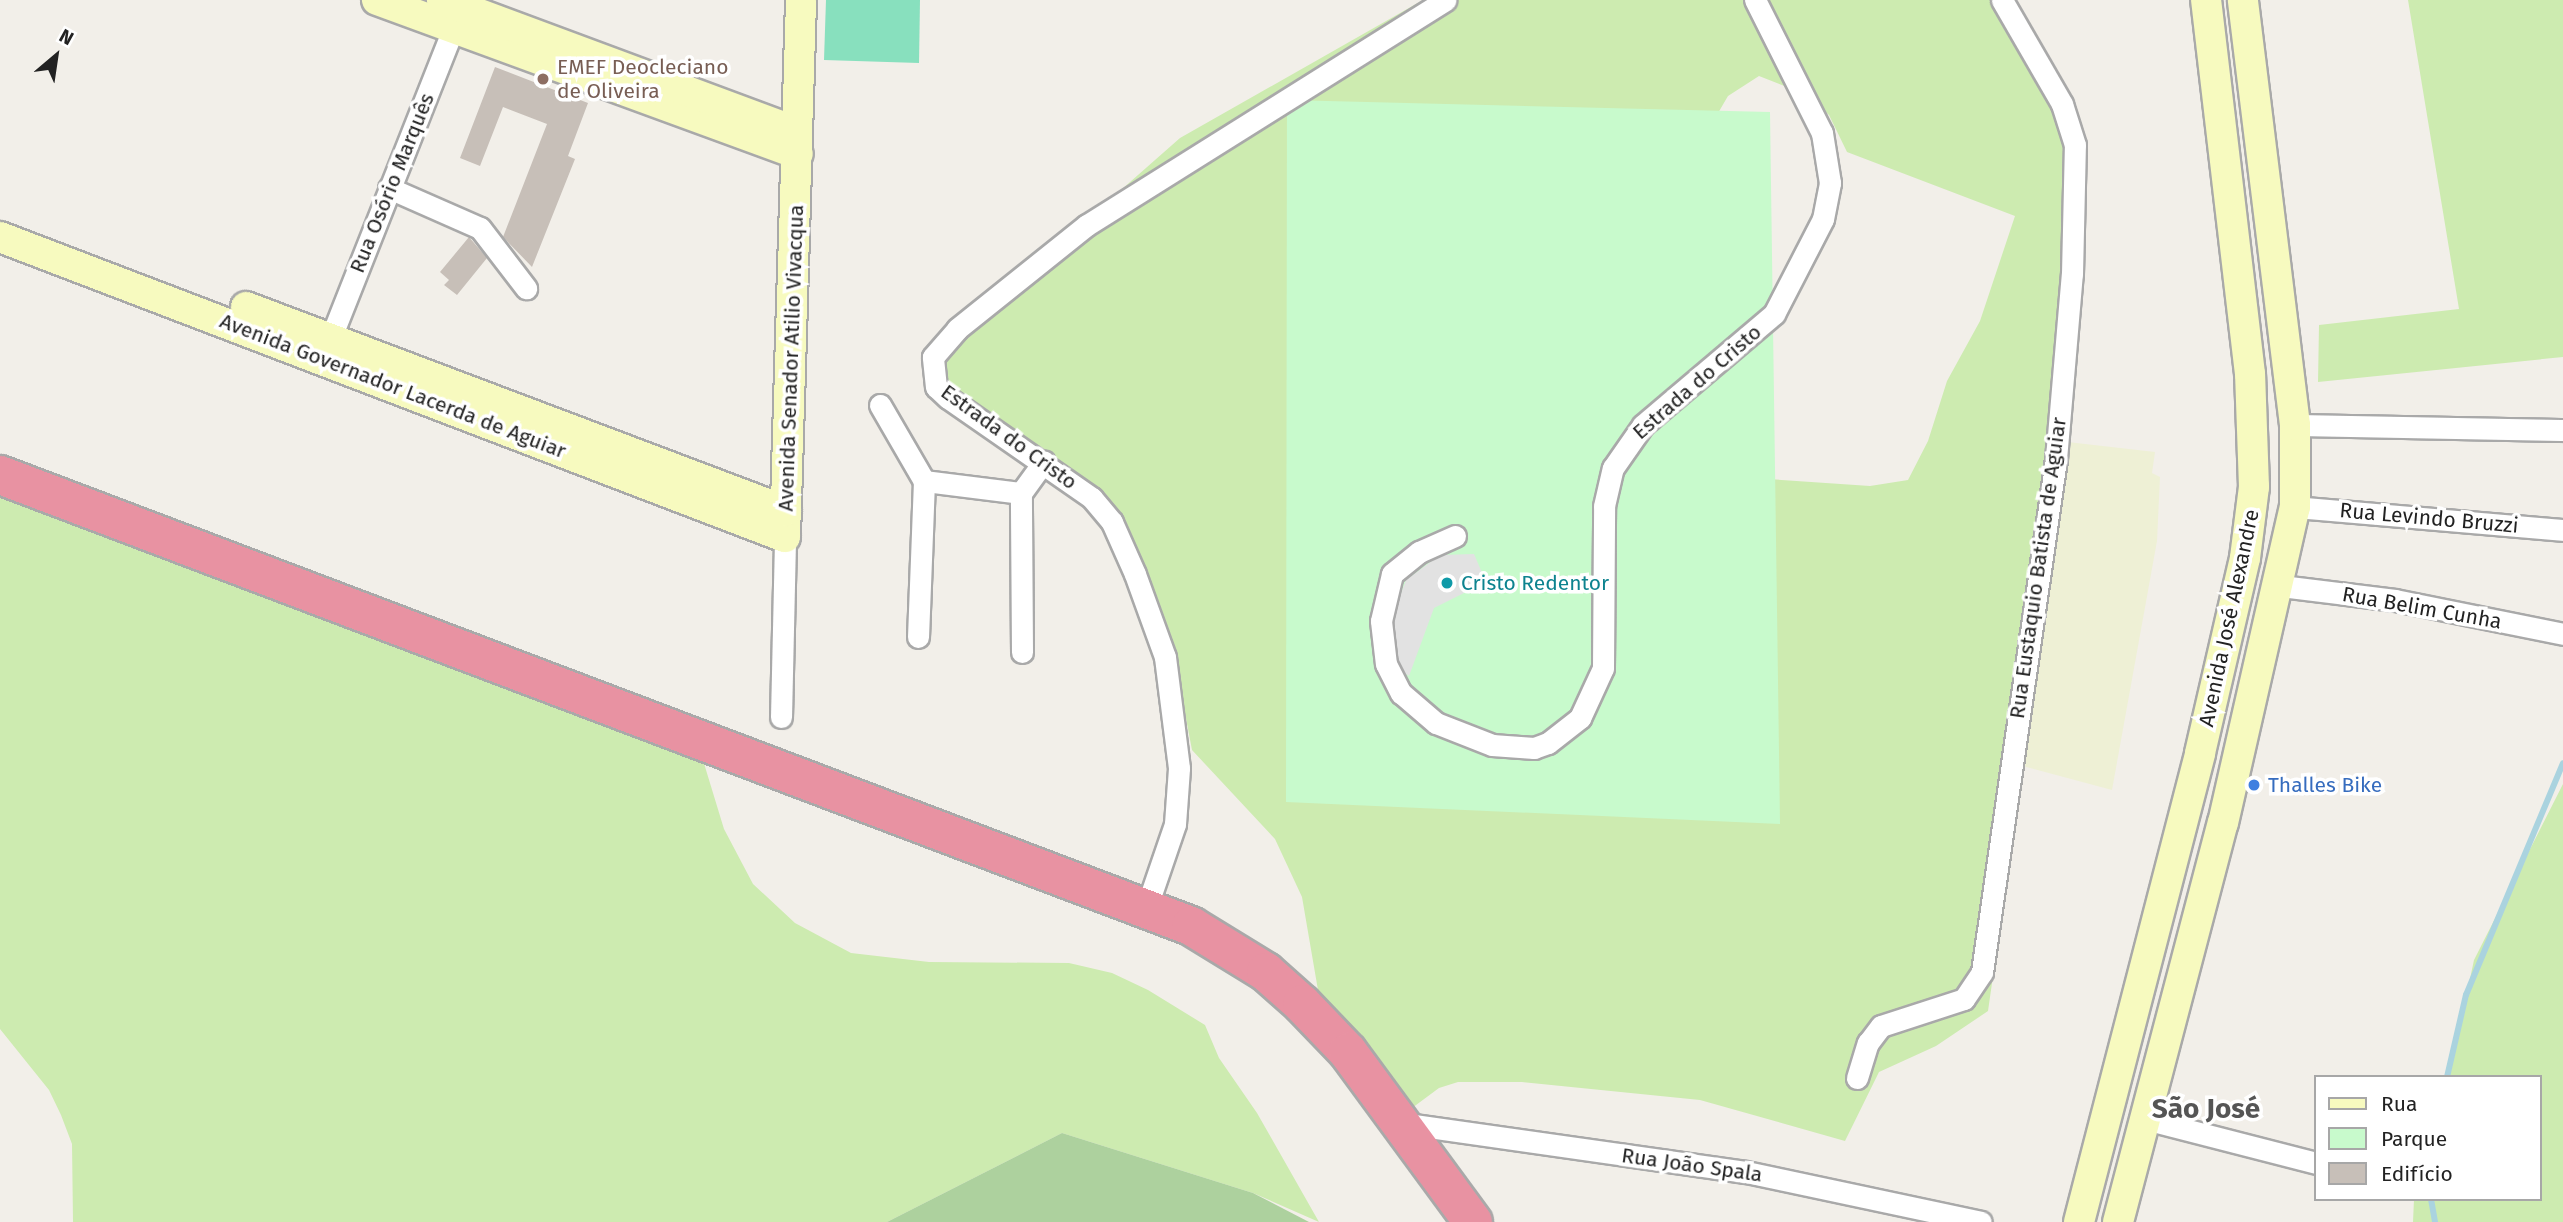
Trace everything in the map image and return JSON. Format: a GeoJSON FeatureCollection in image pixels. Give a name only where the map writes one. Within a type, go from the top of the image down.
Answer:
{"type":"FeatureCollection","features":[{"type":"Feature","properties":{"kind":"highway"},"geometry":{"type":"LineString","coordinates":[[0,475],[1147,906],[1266,972],[1348,1052],[1473,1222]]}},
{"type":"Feature","properties":{"kind":"main road"},"geometry":{"type":"LineString","coordinates":[[377,0],[452,12],[798,143]]}},
{"type":"Feature","properties":{"kind":"main road","name":"Avenida Senador Atilio Vivacqua"},"geometry":{"type":"LineString","coordinates":[[785,524],[801,0]]}},
{"type":"Feature","properties":{"kind":"main road","name":"Avenida José Alexandre"},"geometry":{"type":"LineString","coordinates":[[2081,1212],[2203,744],[2245,558],[2255,460],[2206,0]]}},
{"type":"Feature","properties":{"kind":"main road"},"geometry":{"type":"LineString","coordinates":[[2081,1212],[2119,1219],[2240,753],[2281,586],[2295,507],[2294,425],[2260,109],[2243,0]]}},
{"type":"Feature","properties":{"kind":"main road"},"geometry":{"type":"LineString","coordinates":[[2220,115],[2260,109]]}},
{"type":"Feature","properties":{"kind":"main road","name":"Avenida Governador Lacerda de Aguiar"},"geometry":{"type":"LineString","coordinates":[[0,215],[327,348],[785,524]]}},
{"type":"Feature","properties":{"kind":"main road","name":"Avenida Governador Lacerda de Aguiar"},"geometry":{"type":"LineString","coordinates":[[0,237],[327,348]]}},
{"type":"Feature","properties":{"kind":"main road"},"geometry":{"type":"LineString","coordinates":[[2203,744],[2216,753],[2240,753]]}},
{"type":"Feature","properties":{"kind":"street","name":"Estrada do Cristo"},"geometry":{"type":"LineString","coordinates":[[1147,906],[1170,845],[1178,803],[1175,706],[1165,657],[1112,522],[1044,461],[936,387],[933,357],[941,343],[1087,225],[1445,0]]}},
{"type":"Feature","properties":{"kind":"street","name":"Estrada do Cristo"},"geometry":{"type":"LineString","coordinates":[[1455,536],[1419,552],[1392,573],[1381,621],[1386,664],[1401,693],[1436,723],[1492,745],[1534,748],[1548,743],[1580,718],[1603,668],[1604,506],[1613,468],[1643,425],[1774,314],[1823,219],[1830,183],[1822,134],[1755,0]]}},
{"type":"Feature","properties":{"kind":"street","name":"Rua Eustaquio Batista de Aguiar"},"geometry":{"type":"LineString","coordinates":[[1857,1079],[1868,1043],[1881,1026],[1964,999],[1982,972],[2056,459],[2073,275],[2075,145],[2062,104],[2002,0]]}},
{"type":"Feature","properties":{"kind":"street","name":"Rua Osório Marquês"},"geometry":{"type":"LineString","coordinates":[[327,348],[389,188],[452,12]]}},
{"type":"Feature","properties":{"kind":"street"},"geometry":{"type":"LineString","coordinates":[[389,188],[480,228],[526,288]]}},
{"type":"Feature","properties":{"kind":"street"},"geometry":{"type":"LineString","coordinates":[[880,405],[924,481],[918,637]]}},
{"type":"Feature","properties":{"kind":"street"},"geometry":{"type":"LineString","coordinates":[[2294,425],[2563,430]]}},
{"type":"Feature","properties":{"kind":"street"},"geometry":{"type":"LineString","coordinates":[[1022,652],[1021,493],[1044,461]]}},
{"type":"Feature","properties":{"kind":"street"},"geometry":{"type":"LineString","coordinates":[[924,481],[1021,493]]}},
{"type":"Feature","properties":{"kind":"street","name":"Rua Levindo Bruzzi"},"geometry":{"type":"LineString","coordinates":[[2295,507],[2563,530]]}},
{"type":"Feature","properties":{"kind":"street","name":"Avenida Senador Atilio Vivacqua"},"geometry":{"type":"LineString","coordinates":[[781,717],[785,524]]}},
{"type":"Feature","properties":{"kind":"street","name":"Rua Belim Cunha"},"geometry":{"type":"LineString","coordinates":[[2281,586],[2395,600],[2563,634]]}},
{"type":"Feature","properties":{"kind":"street"},"geometry":{"type":"LineString","coordinates":[[2145,1119],[2314,1162]]}},
{"type":"Feature","properties":{"kind":"street","name":"Rua João Spala"},"geometry":{"type":"LineString","coordinates":[[1401,1123],[1746,1172],[1981,1222]]}},
{"type":"Feature","properties":{"kind":"green space"},"geometry":{"type":"Polygon","coordinates":[[[826,0],[920,0],[919,63],[824,60],[826,0]]]}},
{"type":"Feature","properties":{"kind":"green space"},"geometry":{"type":"Polygon","coordinates":[[[1423,0],[2005,0],[2074,134],[2059,476],[2022,620],[2011,851],[1988,1011],[1936,1046],[1879,1072],[1845,1141],[1700,1100],[1522,1082],[1458,1082],[1439,1088],[1412,1108],[1319,996],[1302,897],[1275,839],[1192,750],[1171,640],[1150,590],[1055,471],[944,386],[928,360],[1180,138],[1423,0]],[[1759,76],[1728,96],[1697,149],[1754,478],[1870,486],[1908,480],[1928,441],[1947,381],[1980,321],[2015,216],[1847,152],[1829,115],[1805,94],[1759,76]]]}},
{"type":"Feature","properties":{"kind":"green space"},"geometry":{"type":"Polygon","coordinates":[[[2408,0],[2563,0],[2563,357],[2318,382],[2319,325],[2459,309],[2408,0]]]}},
{"type":"Feature","properties":{"kind":"green space"},"geometry":{"type":"Polygon","coordinates":[[[1287,100],[1770,112],[1780,824],[1286,802],[1287,100]]]}},
{"type":"Feature","properties":{"kind":"green space"},"geometry":{"type":"Polygon","coordinates":[[[2059,441],[2155,452],[2152,473],[2160,477],[2157,541],[2112,790],[2015,764],[2022,620],[2059,476],[2059,441]]]}},
{"type":"Feature","properties":{"kind":"green space"},"geometry":{"type":"Polygon","coordinates":[[[0,484],[699,747],[724,829],[753,884],[795,923],[851,953],[929,962],[1069,963],[1112,973],[1148,990],[1205,1025],[1219,1058],[1257,1113],[1319,1222],[1253,1193],[1062,1133],[887,1222],[73,1222],[72,1144],[49,1090],[0,1029],[0,484]]]}},
{"type":"Feature","properties":{"kind":"green space"},"geometry":{"type":"Polygon","coordinates":[[[2563,784],[2563,1222],[2413,1222],[2414,1201],[2542,1201],[2542,1075],[2449,1075],[2474,960],[2563,784]]]}},
{"type":"Feature","properties":{"kind":"green space"},"geometry":{"type":"Polygon","coordinates":[[[1062,1133],[1253,1193],[1309,1222],[887,1222],[1062,1133]]]}},
{"type":"Feature","properties":{"kind":"shaded area"},"geometry":{"type":"Polygon","coordinates":[[[1474,554],[1486,582],[1434,608],[1409,676],[1378,655],[1406,580],[1440,555],[1474,554]]]}},
{"type":"Feature","properties":{"kind":"building"},"geometry":{"type":"Polygon","coordinates":[[[495,67],[588,103],[568,156],[575,159],[532,267],[503,237],[547,124],[503,107],[480,166],[460,158],[495,67]]]}},
{"type":"Feature","properties":{"kind":"building"},"geometry":{"type":"Polygon","coordinates":[[[469,237],[487,258],[457,295],[444,285],[449,280],[440,272],[469,237]]]}},
{"type":"Feature","properties":{"kind":"waterway"},"geometry":{"type":"LineString","coordinates":[[2447,1075],[2466,995],[2563,763]]}},
{"type":"Feature","properties":{"kind":"waterway"},"geometry":{"type":"LineString","coordinates":[[2431,1201],[2435,1222]]}},
{"type":"Feature","properties":{"kind":"place","name":"EMEF Deocleciano de Oliveira"},"geometry":{"type":"Point","coordinates":[543,79]}},
{"type":"Feature","properties":{"kind":"place","name":"Cristo Redentor"},"geometry":{"type":"Point","coordinates":[1447,583]}},
{"type":"Feature","properties":{"kind":"place","name":"Thalles Bike"},"geometry":{"type":"Point","coordinates":[2254,785]}},
{"type":"Feature","properties":{"kind":"district","name":"São José"},"geometry":{"type":"Point","coordinates":[2206,1109]}}]}
